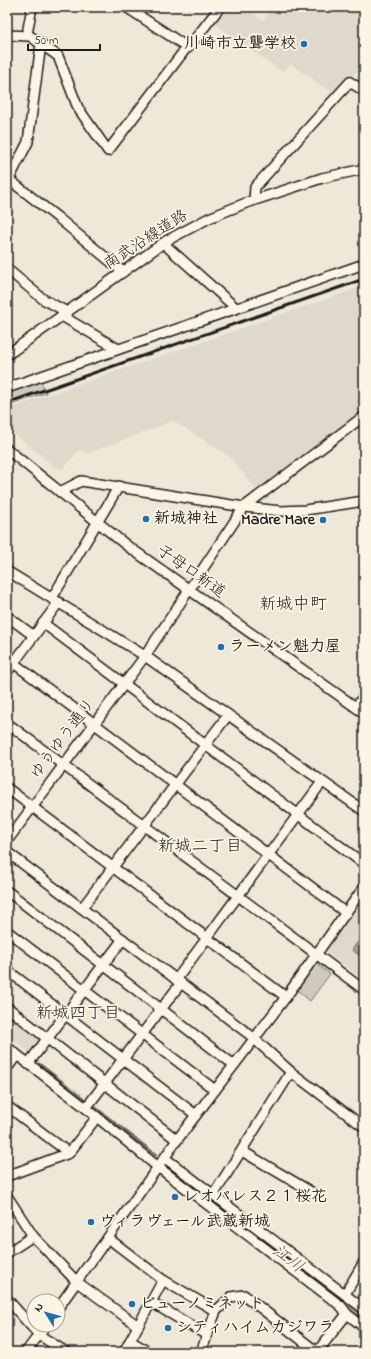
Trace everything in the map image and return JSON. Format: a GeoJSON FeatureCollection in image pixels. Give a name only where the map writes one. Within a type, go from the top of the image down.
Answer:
{"type":"FeatureCollection","features":[{"type":"Feature","properties":{"kind":"street"},"geometry":{"type":"LineString","coordinates":[[27,34],[32,7]]}},
{"type":"Feature","properties":{"kind":"street"},"geometry":{"type":"LineString","coordinates":[[126,7],[187,47]]}},
{"type":"Feature","properties":{"kind":"street"},"geometry":{"type":"LineString","coordinates":[[7,35],[27,34],[58,56],[78,108],[108,152],[187,47],[188,48],[220,7]]}},
{"type":"Feature","properties":{"kind":"street"},"geometry":{"type":"LineString","coordinates":[[41,44],[28,142],[8,180],[123,272]]}},
{"type":"Feature","properties":{"kind":"street"},"geometry":{"type":"LineString","coordinates":[[254,200],[255,187],[350,82],[364,90]]}},
{"type":"Feature","properties":{"kind":"street","name":"南武沿線道路"},"geometry":{"type":"LineString","coordinates":[[7,355],[163,243],[209,218],[254,200],[322,178],[364,169]]}},
{"type":"Feature","properties":{"kind":"street"},"geometry":{"type":"LineString","coordinates":[[163,243],[236,308]]}},
{"type":"Feature","properties":{"kind":"street"},"geometry":{"type":"LineString","coordinates":[[7,388],[364,264]]}},
{"type":"Feature","properties":{"kind":"street"},"geometry":{"type":"LineString","coordinates":[[7,269],[64,314],[118,349]]}},
{"type":"Feature","properties":{"kind":"street","name":"ゆうゆう通り"},"geometry":{"type":"LineString","coordinates":[[7,841],[145,656],[244,507],[364,416]]}},
{"type":"Feature","properties":{"kind":"street","name":"子母口新道"},"geometry":{"type":"LineString","coordinates":[[7,449],[97,522],[190,590],[360,710]]}},
{"type":"Feature","properties":{"kind":"street"},"geometry":{"type":"LineString","coordinates":[[60,492],[81,480],[244,507],[281,511],[305,510],[364,501]]}},
{"type":"Feature","properties":{"kind":"street"},"geometry":{"type":"LineString","coordinates":[[7,672],[10,661],[34,636],[43,623],[97,522],[119,486]]}},
{"type":"Feature","properties":{"kind":"street"},"geometry":{"type":"LineString","coordinates":[[7,571],[145,656],[364,811]]}},
{"type":"Feature","properties":{"kind":"street"},"geometry":{"type":"LineString","coordinates":[[7,616],[34,636]]}},
{"type":"Feature","properties":{"kind":"street"},"geometry":{"type":"LineString","coordinates":[[43,623],[364,864]]}},
{"type":"Feature","properties":{"kind":"street"},"geometry":{"type":"LineString","coordinates":[[10,661],[346,913]]}},
{"type":"Feature","properties":{"kind":"street"},"geometry":{"type":"LineString","coordinates":[[360,710],[364,696]]}},
{"type":"Feature","properties":{"kind":"street"},"geometry":{"type":"LineString","coordinates":[[82,908],[228,715]]}},
{"type":"Feature","properties":{"kind":"street"},"geometry":{"type":"LineString","coordinates":[[7,723],[364,990]]}},
{"type":"Feature","properties":{"kind":"street"},"geometry":{"type":"LineString","coordinates":[[86,1108],[161,1008],[207,939],[322,782]]}},
{"type":"Feature","properties":{"kind":"street"},"geometry":{"type":"LineString","coordinates":[[7,788],[286,997]]}},
{"type":"Feature","properties":{"kind":"street"},"geometry":{"type":"LineString","coordinates":[[7,852],[179,981],[254,1039],[291,1072],[364,1127]]}},
{"type":"Feature","properties":{"kind":"street"},"geometry":{"type":"LineString","coordinates":[[66,1297],[177,1140],[286,997],[364,887]]}},
{"type":"Feature","properties":{"kind":"street"},"geometry":{"type":"LineString","coordinates":[[7,891],[234,1065]]}},
{"type":"Feature","properties":{"kind":"street"},"geometry":{"type":"LineString","coordinates":[[7,931],[215,1090]]}},
{"type":"Feature","properties":{"kind":"street"},"geometry":{"type":"LineString","coordinates":[[28,1064],[123,939]]}},
{"type":"Feature","properties":{"kind":"street"},"geometry":{"type":"LineString","coordinates":[[7,970],[124,1058],[196,1115]]}},
{"type":"Feature","properties":{"kind":"street"},"geometry":{"type":"LineString","coordinates":[[7,1007],[177,1140]]}},
{"type":"Feature","properties":{"kind":"street"},"geometry":{"type":"LineString","coordinates":[[7,1047],[86,1108],[158,1168],[344,1310],[364,1327]]}},
{"type":"Feature","properties":{"kind":"street"},"geometry":{"type":"LineString","coordinates":[[7,1068],[17,1055]]}},
{"type":"Feature","properties":{"kind":"street"},"geometry":{"type":"LineString","coordinates":[[214,1194],[291,1072]]}},
{"type":"Feature","properties":{"kind":"street"},"geometry":{"type":"LineString","coordinates":[[7,1106],[69,1153]]}},
{"type":"Feature","properties":{"kind":"street"},"geometry":{"type":"LineString","coordinates":[[7,1176],[69,1153],[97,1117]]}},
{"type":"Feature","properties":{"kind":"street"},"geometry":{"type":"LineString","coordinates":[[242,1151],[313,1193]]}},
{"type":"Feature","properties":{"kind":"street"},"geometry":{"type":"LineString","coordinates":[[165,1158],[364,1309]]}},
{"type":"Feature","properties":{"kind":"street"},"geometry":{"type":"LineString","coordinates":[[7,1196],[33,1236],[77,1282],[138,1326]]}},
{"type":"Feature","properties":{"kind":"street"},"geometry":{"type":"LineString","coordinates":[[7,1253],[33,1236]]}},
{"type":"Feature","properties":{"kind":"street"},"geometry":{"type":"LineString","coordinates":[[108,1238],[163,1280],[216,1311]]}},
{"type":"Feature","properties":{"kind":"street"},"geometry":{"type":"LineString","coordinates":[[201,1352],[216,1311],[231,1297],[244,1295],[317,1352],[344,1310],[347,1295],[364,1262]]}},
{"type":"Feature","properties":{"kind":"street"},"geometry":{"type":"LineString","coordinates":[[124,1352],[163,1280]]}},
{"type":"Feature","properties":{"kind":"street"},"geometry":{"type":"LineString","coordinates":[[7,1299],[39,1335],[66,1352]]}},
{"type":"Feature","properties":{"kind":"street"},"geometry":{"type":"LineString","coordinates":[[151,1302],[207,1336]]}},
{"type":"Feature","properties":{"kind":"street"},"geometry":{"type":"LineString","coordinates":[[26,1352],[39,1335]]}},
{"type":"Feature","properties":{"kind":"street"},"geometry":{"type":"LineString","coordinates":[[130,1341],[149,1352]]}},
{"type":"Feature","properties":{"kind":"shaded area","name":"川崎市立聾学校"},"geometry":{"type":"Polygon","coordinates":[[[224,7],[244,7],[263,20],[273,7],[364,7],[364,65],[334,94],[291,64],[282,72],[215,24],[214,21],[224,7]]]}},
{"type":"Feature","properties":{"kind":"shaded area"},"geometry":{"type":"Polygon","coordinates":[[[364,286],[364,408],[257,490],[228,455],[173,421],[89,453],[79,450],[63,469],[56,468],[7,428],[7,409],[364,286]]]}},
{"type":"Feature","properties":{"kind":"shaded area"},"geometry":{"type":"Polygon","coordinates":[[[41,382],[46,393],[7,406],[7,393],[41,382]]]}},
{"type":"Feature","properties":{"kind":"shaded area"},"geometry":{"type":"Polygon","coordinates":[[[364,896],[364,980],[327,953],[326,948],[364,896]]]}},
{"type":"Feature","properties":{"kind":"shaded area"},"geometry":{"type":"Polygon","coordinates":[[[364,933],[364,959],[352,950],[364,933]]]}},
{"type":"Feature","properties":{"kind":"shaded area"},"geometry":{"type":"Polygon","coordinates":[[[315,965],[318,965],[330,974],[310,1001],[297,990],[315,965]]]}},
{"type":"Feature","properties":{"kind":"shaded area"},"geometry":{"type":"Polygon","coordinates":[[[7,1010],[43,1037],[30,1053],[7,1034],[7,1010]]]}},
{"type":"Feature","properties":{"kind":"waterway"},"geometry":{"type":"LineString","coordinates":[[39,1064],[156,1155]]}},
{"type":"Feature","properties":{"kind":"waterway","name":"江川"},"geometry":{"type":"LineString","coordinates":[[211,1198],[364,1318]]}},
{"type":"Feature","properties":{"kind":"railway"},"geometry":{"type":"LineString","coordinates":[[7,403],[364,279]]}},
{"type":"Feature","properties":{"kind":"place","name":"川崎市立聾学校"},"geometry":{"type":"Point","coordinates":[304,44]}},
{"type":"Feature","properties":{"kind":"place","name":"新城神社"},"geometry":{"type":"Point","coordinates":[146,519]}},
{"type":"Feature","properties":{"kind":"place","name":"Madre Mare"},"geometry":{"type":"Point","coordinates":[323,520]}},
{"type":"Feature","properties":{"kind":"place","name":"ラーメン魁力屋"},"geometry":{"type":"Point","coordinates":[221,647]}},
{"type":"Feature","properties":{"kind":"place","name":"レオパレス２１桜花"},"geometry":{"type":"Point","coordinates":[175,1197]}},
{"type":"Feature","properties":{"kind":"place","name":"ヴィラヴェール武蔵新城"},"geometry":{"type":"Point","coordinates":[91,1222]}},
{"type":"Feature","properties":{"kind":"place","name":"ビューノミネット"},"geometry":{"type":"Point","coordinates":[132,1304]}},
{"type":"Feature","properties":{"kind":"place","name":"シティハイムカジワラ"},"geometry":{"type":"Point","coordinates":[168,1328]}},
{"type":"Feature","properties":{"kind":"district","name":"新城中町"},"geometry":{"type":"Point","coordinates":[293,604]}},
{"type":"Feature","properties":{"kind":"district","name":"新城二丁目"},"geometry":{"type":"Point","coordinates":[200,846]}},
{"type":"Feature","properties":{"kind":"district","name":"新城四丁目"},"geometry":{"type":"Point","coordinates":[78,1013]}}]}
